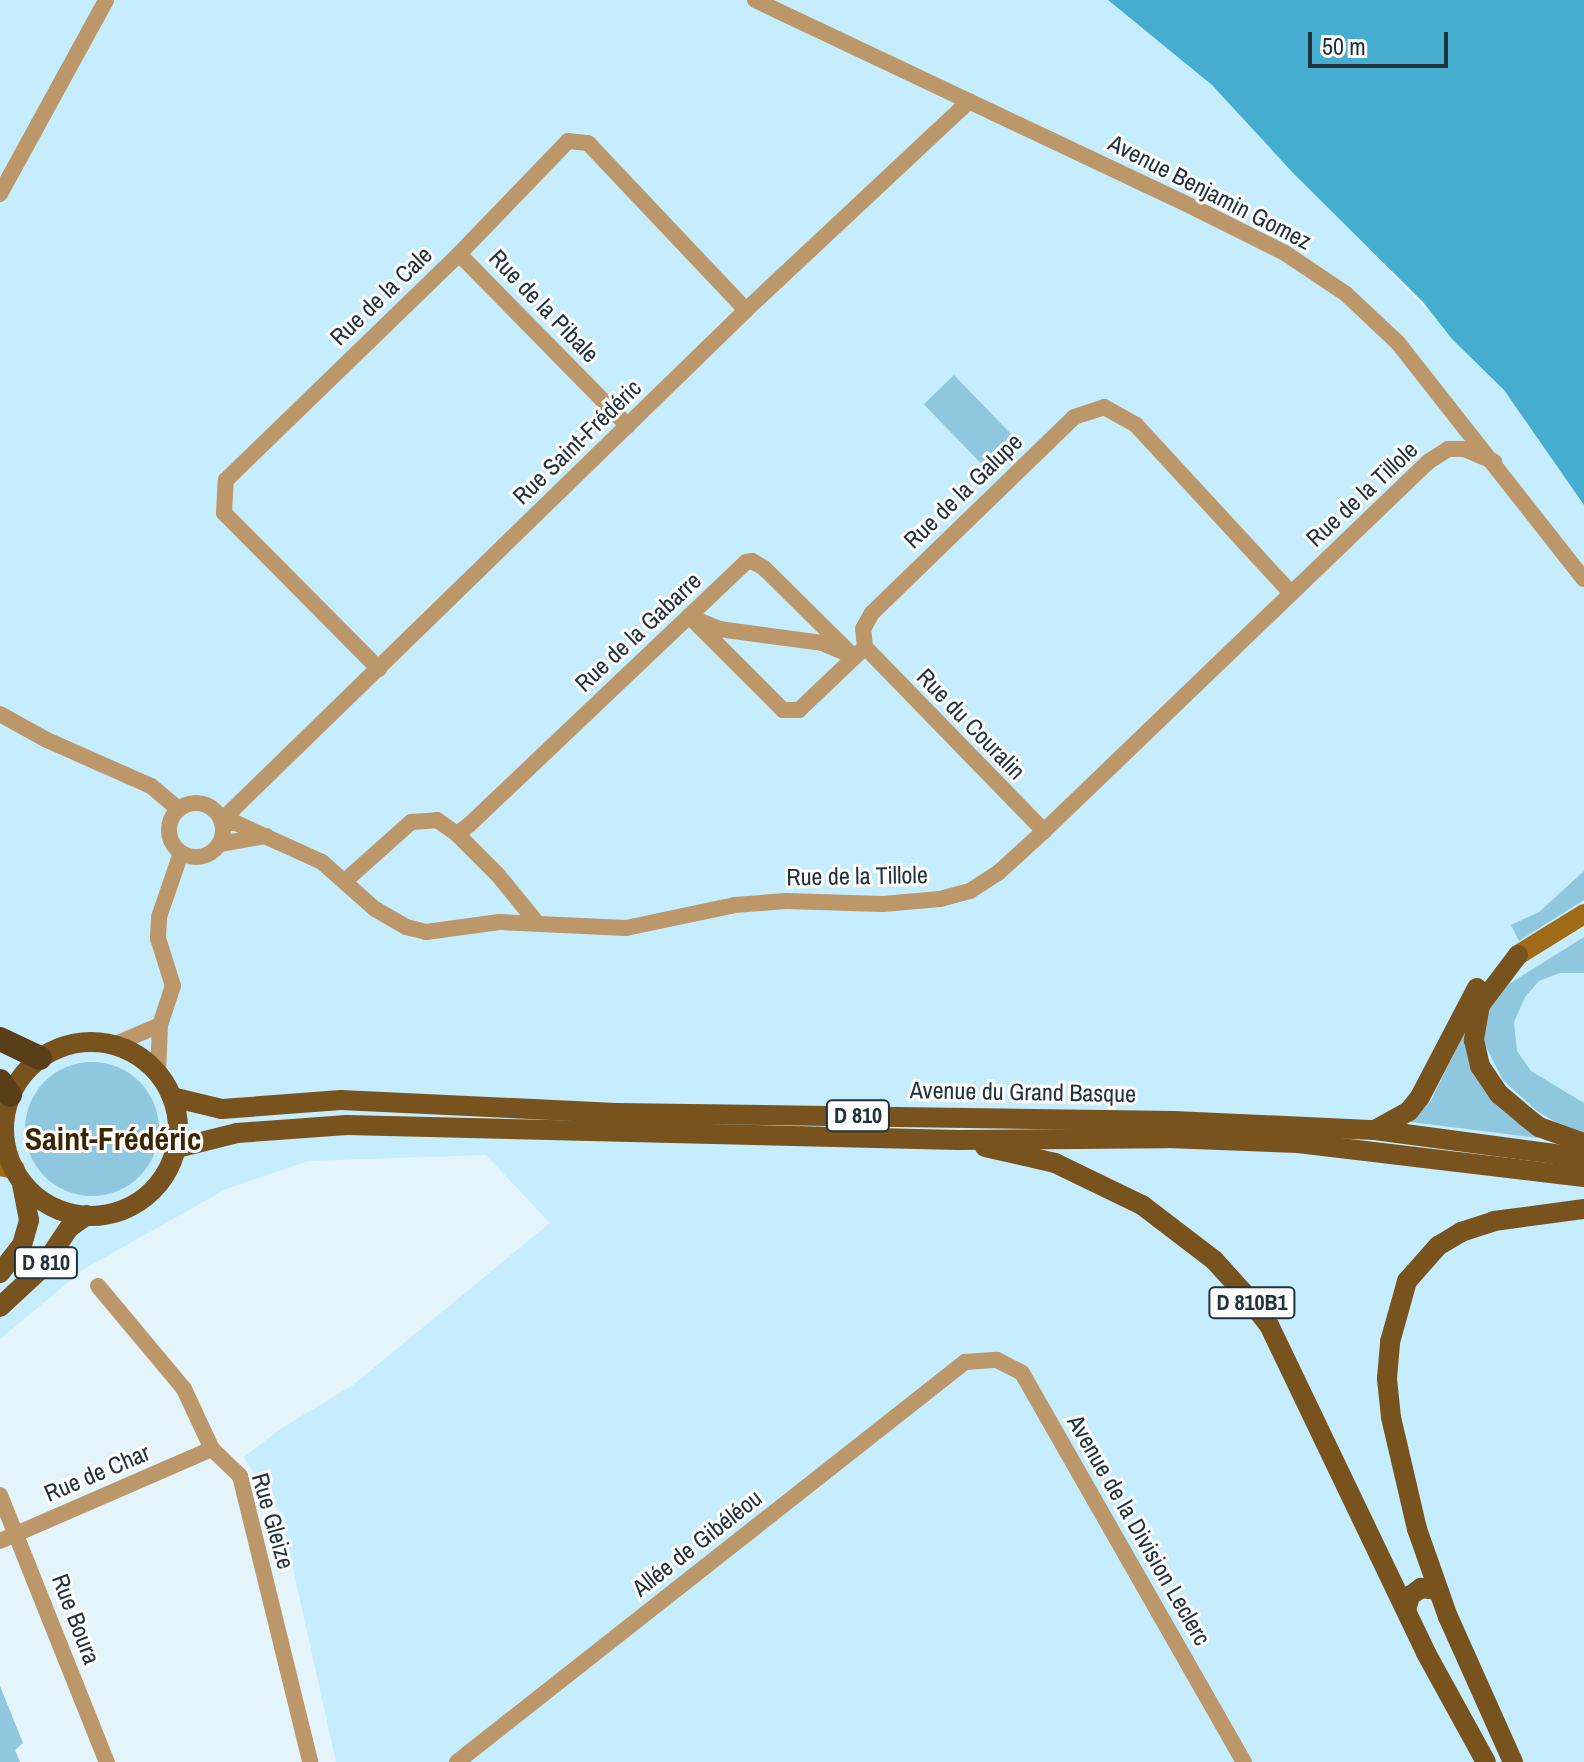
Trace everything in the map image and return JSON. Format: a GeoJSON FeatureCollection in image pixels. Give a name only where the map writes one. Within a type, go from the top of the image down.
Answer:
{"type":"FeatureCollection","features":[{"type":"Feature","properties":{"kind":"highway"},"geometry":{"type":"LineString","coordinates":[[0,1039],[40,1058]]}},
{"type":"Feature","properties":{"kind":"main road"},"geometry":{"type":"LineString","coordinates":[[1375,1130],[1409,1111],[1420,1097],[1477,988],[1518,955],[1584,914]]}},
{"type":"Feature","properties":{"kind":"main road"},"geometry":{"type":"LineString","coordinates":[[1518,955],[1480,1005],[1474,1040],[1480,1066],[1499,1094],[1532,1121],[1584,1143]]}},
{"type":"Feature","properties":{"kind":"main road"},"geometry":{"type":"LineString","coordinates":[[88,1042],[113,1045],[137,1055],[158,1073],[172,1097],[177,1114],[177,1148],[167,1173],[149,1195],[126,1210],[98,1216],[66,1212],[44,1203],[12,1173],[2,1141],[5,1088],[40,1058],[62,1047],[88,1042]]}},
{"type":"Feature","properties":{"kind":"main road","name":"Avenue du Grand Basque"},"geometry":{"type":"LineString","coordinates":[[172,1097],[222,1109],[341,1100],[616,1113],[1130,1119],[1375,1130],[1584,1158]]}},
{"type":"Feature","properties":{"kind":"main road","name":"Avenue du Grand Basque"},"geometry":{"type":"LineString","coordinates":[[177,1148],[237,1133],[347,1125],[958,1140],[1167,1138],[1298,1143],[1584,1177]]}},
{"type":"Feature","properties":{"kind":"main road","name":"D 810B1"},"geometry":{"type":"LineString","coordinates":[[958,1140],[1055,1163],[1103,1183],[1142,1205],[1214,1260],[1269,1325],[1410,1620]]}},
{"type":"Feature","properties":{"kind":"main road","name":"D 810"},"geometry":{"type":"LineString","coordinates":[[0,1273],[22,1245],[29,1220],[12,1173]]}},
{"type":"Feature","properties":{"kind":"main road"},"geometry":{"type":"LineString","coordinates":[[1513,1762],[1448,1617],[1404,1482],[1390,1404],[1390,1342],[1407,1281],[1420,1262],[1461,1232],[1535,1213],[1584,1209]]}},
{"type":"Feature","properties":{"kind":"main road","name":"D 810"},"geometry":{"type":"LineString","coordinates":[[0,1307],[42,1268],[69,1228],[87,1215]]}},
{"type":"Feature","properties":{"kind":"main road"},"geometry":{"type":"LineString","coordinates":[[1438,1590],[1421,1588],[1410,1596],[1410,1620],[1486,1762]]}},
{"type":"Feature","properties":{"kind":"main road"},"geometry":{"type":"LineString","coordinates":[[1410,1620],[1431,1631],[1448,1617]]}},
{"type":"Feature","properties":{"kind":"street"},"geometry":{"type":"LineString","coordinates":[[0,194],[106,0]]}},
{"type":"Feature","properties":{"kind":"street","name":"Avenue Benjamin Gomez"},"geometry":{"type":"LineString","coordinates":[[755,0],[1285,253],[1346,294],[1398,343],[1584,579]]}},
{"type":"Feature","properties":{"kind":"street","name":"Rue Saint-Frédéric"},"geometry":{"type":"LineString","coordinates":[[222,821],[746,310],[969,101]]}},
{"type":"Feature","properties":{"kind":"street","name":"Rue de la Cale"},"geometry":{"type":"LineString","coordinates":[[379,669],[224,513],[226,480],[459,254],[568,141],[588,143],[746,310]]}},
{"type":"Feature","properties":{"kind":"street","name":"Rue de la Pibale"},"geometry":{"type":"LineString","coordinates":[[459,254],[628,426]]}},
{"type":"Feature","properties":{"kind":"street","name":"Rue de la Galupe"},"geometry":{"type":"LineString","coordinates":[[859,652],[863,629],[872,613],[1074,417],[1104,407],[1136,425],[1291,593]]}},
{"type":"Feature","properties":{"kind":"street","name":"Rue de la Tillole"},"geometry":{"type":"LineString","coordinates":[[222,821],[236,823],[322,862],[375,909],[406,927],[426,932],[499,922],[626,928],[735,905],[786,901],[883,904],[940,899],[970,891],[998,873],[1044,831],[1428,462],[1448,449],[1464,449],[1494,462]]}},
{"type":"Feature","properties":{"kind":"street","name":"Rue de la Gabarre"},"geometry":{"type":"LineString","coordinates":[[457,834],[746,562],[752,561],[764,568],[859,652]]}},
{"type":"Feature","properties":{"kind":"street"},"geometry":{"type":"LineString","coordinates":[[689,616],[783,710],[799,710],[859,652]]}},
{"type":"Feature","properties":{"kind":"street"},"geometry":{"type":"LineString","coordinates":[[689,616],[719,629],[822,643],[859,652]]}},
{"type":"Feature","properties":{"kind":"street","name":"Rue du Couralin"},"geometry":{"type":"LineString","coordinates":[[859,652],[1044,831]]}},
{"type":"Feature","properties":{"kind":"street"},"geometry":{"type":"LineString","coordinates":[[0,714],[47,740],[151,786],[178,809]]}},
{"type":"Feature","properties":{"kind":"street"},"geometry":{"type":"LineString","coordinates":[[220,844],[222,821],[207,805],[187,804],[178,809],[168,832],[181,853],[198,858],[207,856],[220,844],[267,836]]}},
{"type":"Feature","properties":{"kind":"street"},"geometry":{"type":"LineString","coordinates":[[345,881],[411,822],[437,820],[457,834],[498,875],[537,923]]}},
{"type":"Feature","properties":{"kind":"street"},"geometry":{"type":"LineString","coordinates":[[158,1073],[160,1025],[173,986],[158,938],[159,917],[181,853]]}},
{"type":"Feature","properties":{"kind":"street"},"geometry":{"type":"LineString","coordinates":[[113,1045],[160,1025]]}},
{"type":"Feature","properties":{"kind":"street","name":"Rue Gleize"},"geometry":{"type":"LineString","coordinates":[[98,1286],[184,1389],[212,1449],[240,1476],[310,1762]]}},
{"type":"Feature","properties":{"kind":"street","name":"Avenue de la Division Leclerc"},"geometry":{"type":"LineString","coordinates":[[965,1362],[997,1360],[1022,1373],[1244,1762]]}},
{"type":"Feature","properties":{"kind":"street","name":"Allée de Gibéléou"},"geometry":{"type":"LineString","coordinates":[[457,1762],[965,1362]]}},
{"type":"Feature","properties":{"kind":"street","name":"Rue de Char"},"geometry":{"type":"LineString","coordinates":[[0,1541],[212,1449]]}},
{"type":"Feature","properties":{"kind":"street","name":"Rue Boura"},"geometry":{"type":"LineString","coordinates":[[0,1495],[107,1762]]}},
{"type":"Feature","properties":{"kind":"shaded area"},"geometry":{"type":"Polygon","coordinates":[[[0,0],[1108,0],[1212,85],[1504,390],[1584,505],[1584,1762],[336,1762],[281,1514],[244,1457],[282,1428],[353,1385],[550,1223],[486,1155],[308,1161],[226,1189],[84,1269],[0,1339],[0,0]]]}},
{"type":"Feature","properties":{"kind":"shaded area"},"geometry":{"type":"Polygon","coordinates":[[[1108,0],[1584,0],[1584,505],[1504,390],[1452,339],[1423,302],[1294,174],[1212,85],[1108,0]]]}},
{"type":"Feature","properties":{"kind":"shaded area"},"geometry":{"type":"Polygon","coordinates":[[[954,375],[1014,437],[984,466],[924,404],[954,375]]]}},
{"type":"Feature","properties":{"kind":"shaded area"},"geometry":{"type":"Polygon","coordinates":[[[1584,871],[1584,900],[1519,941],[1511,925],[1539,912],[1584,871]]]}},
{"type":"Feature","properties":{"kind":"shaded area"},"geometry":{"type":"Polygon","coordinates":[[[1584,937],[1584,973],[1560,973],[1539,981],[1525,997],[1514,1022],[1517,1051],[1531,1071],[1584,1103],[1584,1134],[1574,1133],[1537,1111],[1503,1080],[1483,1041],[1488,1009],[1509,984],[1584,937]]]}},
{"type":"Feature","properties":{"kind":"shaded area"},"geometry":{"type":"Polygon","coordinates":[[[1466,1030],[1538,1138],[1411,1122],[1409,1118],[1430,1102],[1466,1030]]]}},
{"type":"Feature","properties":{"kind":"shaded area"},"geometry":{"type":"Polygon","coordinates":[[[92,1062],[118,1067],[139,1082],[154,1103],[159,1129],[154,1155],[139,1176],[118,1191],[92,1196],[66,1191],[45,1176],[30,1155],[25,1129],[30,1103],[45,1082],[66,1067],[92,1062]]]}},
{"type":"Feature","properties":{"kind":"shaded area"},"geometry":{"type":"Polygon","coordinates":[[[0,1686],[23,1743],[15,1750],[20,1762],[0,1762],[0,1686]]]}},
{"type":"Feature","properties":{"kind":"district","name":"Saint-Frédéric"},"geometry":{"type":"Point","coordinates":[113,1139]}}]}
